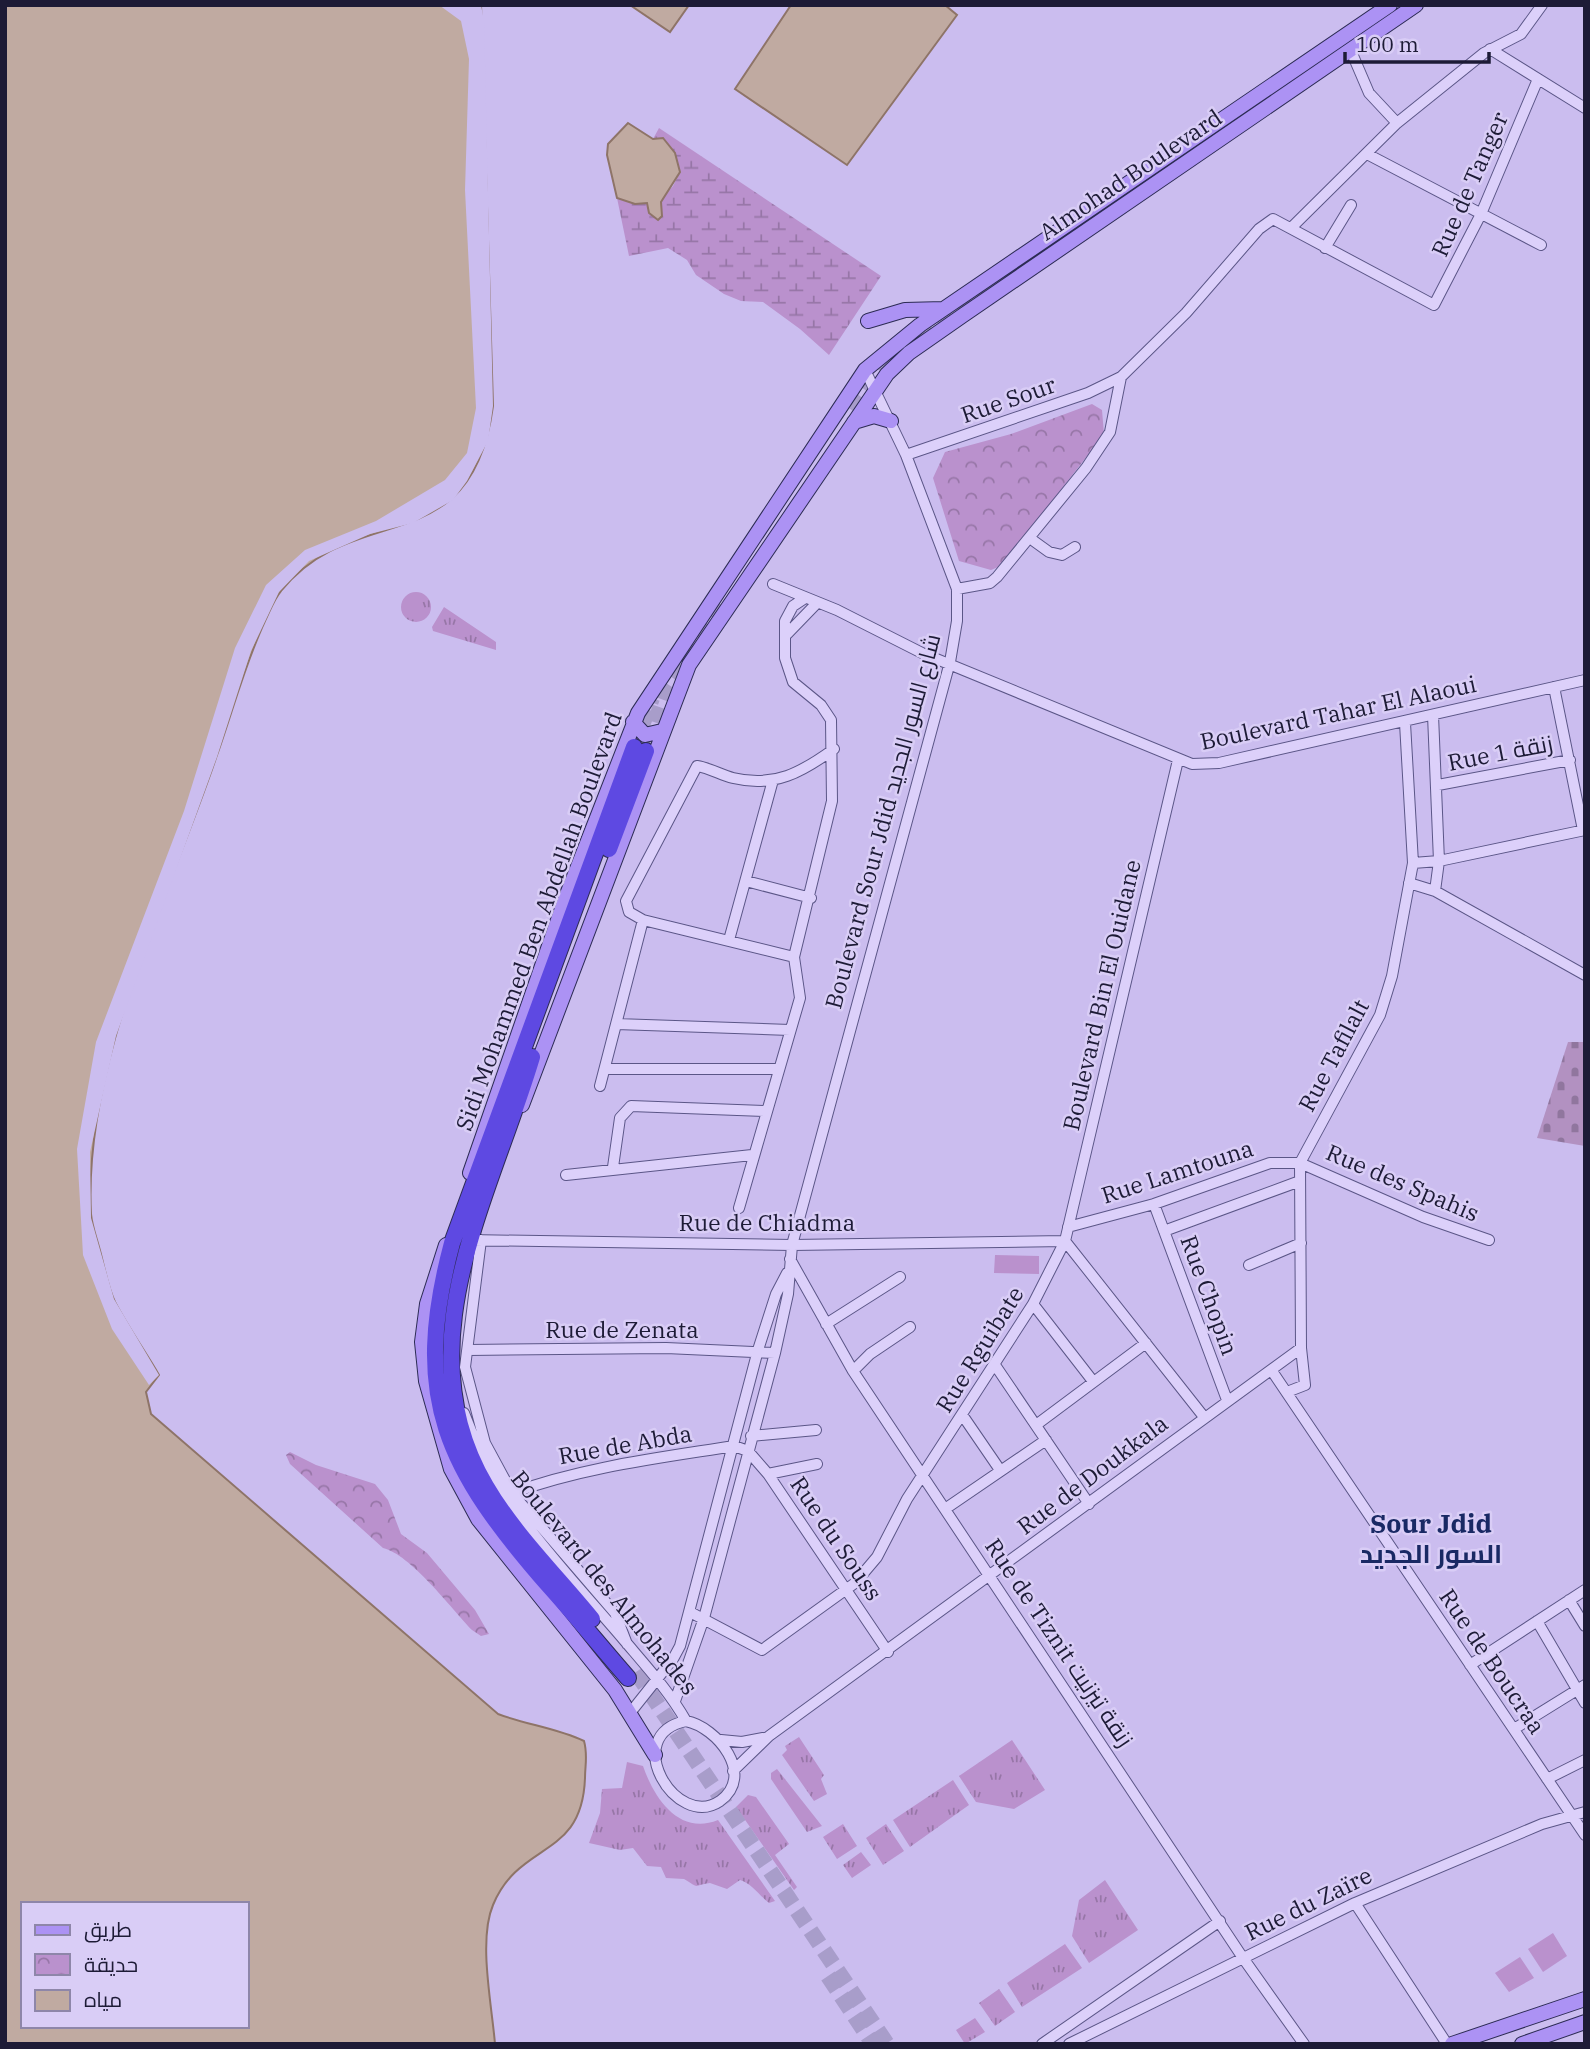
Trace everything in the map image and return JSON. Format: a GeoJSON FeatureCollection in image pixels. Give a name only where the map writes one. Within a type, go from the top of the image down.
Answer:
{"type":"FeatureCollection","features":[{"type":"Feature","properties":{"kind":"highway"},"geometry":{"type":"LineString","coordinates":[[505,1121],[475,1240],[454,1294],[451,1352],[453,1392],[459,1422],[468,1451],[486,1488],[632,1675],[498,1526],[469,1482],[448,1434],[438,1394],[434,1355],[440,1291],[452,1243],[505,1121],[640,749]]}},
{"type":"Feature","properties":{"kind":"highway"},"geometry":{"type":"LineString","coordinates":[[435,1420],[448,1434]]}},
{"type":"Feature","properties":{"kind":"main road","name":"Almohad Boulevard"},"geometry":{"type":"LineString","coordinates":[[865,370],[898,340],[1390,5]]}},
{"type":"Feature","properties":{"kind":"main road","name":"Almohad Boulevard"},"geometry":{"type":"LineString","coordinates":[[877,388],[894,365],[909,353],[1416,5]]}},
{"type":"Feature","properties":{"kind":"main road"},"geometry":{"type":"LineString","coordinates":[[1143,172],[1153,185]]}},
{"type":"Feature","properties":{"kind":"main road"},"geometry":{"type":"LineString","coordinates":[[868,321],[905,310],[943,309]]}},
{"type":"Feature","properties":{"kind":"main road","name":"Sidi Mohammed Ben Abdellah Boulevard"},"geometry":{"type":"LineString","coordinates":[[435,1420],[426,1381],[422,1342],[431,1288],[515,1038],[636,717],[865,370]]}},
{"type":"Feature","properties":{"kind":"main road","name":"Sidi Mohammed Ben Abdellah Boulevard"},"geometry":{"type":"LineString","coordinates":[[505,1121],[532,1085],[664,726],[699,649],[877,388]]}},
{"type":"Feature","properties":{"kind":"main road"},"geometry":{"type":"LineString","coordinates":[[853,422],[874,416],[891,421]]}},
{"type":"Feature","properties":{"kind":"main road"},"geometry":{"type":"LineString","coordinates":[[654,710],[664,726],[645,735],[636,717],[654,710]]}},
{"type":"Feature","properties":{"kind":"main road"},"geometry":{"type":"LineString","coordinates":[[435,1420],[451,1469],[478,1519],[630,1713],[655,1755]]}},
{"type":"Feature","properties":{"kind":"main road"},"geometry":{"type":"LineString","coordinates":[[1449,2044],[1585,1999]]}},
{"type":"Feature","properties":{"kind":"main road"},"geometry":{"type":"LineString","coordinates":[[1546,2012],[1553,2033]]}},
{"type":"Feature","properties":{"kind":"main road"},"geometry":{"type":"LineString","coordinates":[[1522,2044],[1585,2022]]}},
{"type":"Feature","properties":{"kind":"street"},"geometry":{"type":"LineString","coordinates":[[1351,205],[1325,248],[1292,227],[1397,123],[1490,49],[1521,34],[1542,5]]}},
{"type":"Feature","properties":{"kind":"street"},"geometry":{"type":"LineString","coordinates":[[1490,49],[1585,108]]}},
{"type":"Feature","properties":{"kind":"street"},"geometry":{"type":"LineString","coordinates":[[1351,51],[1369,93],[1397,123]]}},
{"type":"Feature","properties":{"kind":"street","name":"Rue de Tanger"},"geometry":{"type":"LineString","coordinates":[[1325,248],[1434,305],[1481,214],[1538,79]]}},
{"type":"Feature","properties":{"kind":"street"},"geometry":{"type":"LineString","coordinates":[[1367,154],[1541,245]]}},
{"type":"Feature","properties":{"kind":"street","name":"Rue Sour"},"geometry":{"type":"LineString","coordinates":[[906,455],[1088,393],[1121,377],[1186,313],[1259,229],[1273,219],[1292,227]]}},
{"type":"Feature","properties":{"kind":"street","name":"Boulevard Sour Jdid شارع السور الجديد"},"geometry":{"type":"LineString","coordinates":[[675,1701],[704,1618],[775,1353],[788,1294],[787,1273],[792,1245],[950,662],[958,606],[957,589],[906,455],[877,388],[865,370]]}},
{"type":"Feature","properties":{"kind":"street"},"geometry":{"type":"LineString","coordinates":[[957,589],[990,583],[1031,539],[1110,432],[1121,377]]}},
{"type":"Feature","properties":{"kind":"street"},"geometry":{"type":"LineString","coordinates":[[1031,539],[1049,552],[1062,555],[1075,547]]}},
{"type":"Feature","properties":{"kind":"street","name":"Boulevard Tahar El Alaoui"},"geometry":{"type":"LineString","coordinates":[[773,584],[922,653],[950,662],[1192,764],[1219,763],[1405,723],[1585,680]]}},
{"type":"Feature","properties":{"kind":"street"},"geometry":{"type":"LineString","coordinates":[[739,1208],[800,989],[794,957],[811,898],[832,801],[834,748],[828,712],[793,682],[785,658],[785,621],[789,612],[805,598]]}},
{"type":"Feature","properties":{"kind":"street"},"geometry":{"type":"LineString","coordinates":[[787,634],[817,603]]}},
{"type":"Feature","properties":{"kind":"street"},"geometry":{"type":"LineString","coordinates":[[1413,863],[1439,861],[1584,830],[1554,687]]}},
{"type":"Feature","properties":{"kind":"street"},"geometry":{"type":"LineString","coordinates":[[1433,715],[1438,785],[1439,861],[1435,891]]}},
{"type":"Feature","properties":{"kind":"street","name":"Rue Tafilalt"},"geometry":{"type":"LineString","coordinates":[[1286,1392],[1305,1385],[1301,1348],[1300,1163],[1324,1113],[1380,1016],[1401,937],[1413,863],[1405,723]]}},
{"type":"Feature","properties":{"kind":"street"},"geometry":{"type":"LineString","coordinates":[[794,957],[643,920],[629,912],[626,901],[695,767],[699,765],[735,778],[772,779],[803,771],[834,748]]}},
{"type":"Feature","properties":{"kind":"street","name":"Boulevard Bin El Ouidane"},"geometry":{"type":"LineString","coordinates":[[1065,1241],[1178,760]]}},
{"type":"Feature","properties":{"kind":"street","name":"Rue 1 زنقة"},"geometry":{"type":"LineString","coordinates":[[1438,785],[1570,760]]}},
{"type":"Feature","properties":{"kind":"street"},"geometry":{"type":"LineString","coordinates":[[729,940],[772,779]]}},
{"type":"Feature","properties":{"kind":"street"},"geometry":{"type":"LineString","coordinates":[[746,881],[811,898]]}},
{"type":"Feature","properties":{"kind":"street"},"geometry":{"type":"LineString","coordinates":[[1409,883],[1435,891],[1585,975]]}},
{"type":"Feature","properties":{"kind":"street"},"geometry":{"type":"LineString","coordinates":[[600,1086],[607,1069],[643,920]]}},
{"type":"Feature","properties":{"kind":"street"},"geometry":{"type":"LineString","coordinates":[[616,1024],[790,1030]]}},
{"type":"Feature","properties":{"kind":"street"},"geometry":{"type":"LineString","coordinates":[[607,1069],[779,1069]]}},
{"type":"Feature","properties":{"kind":"street"},"geometry":{"type":"LineString","coordinates":[[613,1167],[620,1118],[631,1106],[766,1111]]}},
{"type":"Feature","properties":{"kind":"street"},"geometry":{"type":"LineString","coordinates":[[566,1175],[613,1167],[752,1155]]}},
{"type":"Feature","properties":{"kind":"street","name":"Rue Lamtouna"},"geometry":{"type":"LineString","coordinates":[[1068,1227],[1154,1204],[1270,1163],[1300,1163]]}},
{"type":"Feature","properties":{"kind":"street","name":"Rue des Spahis"},"geometry":{"type":"LineString","coordinates":[[1300,1163],[1423,1217],[1489,1240]]}},
{"type":"Feature","properties":{"kind":"street"},"geometry":{"type":"LineString","coordinates":[[1164,1231],[1300,1181]]}},
{"type":"Feature","properties":{"kind":"street","name":"Rue Chopin"},"geometry":{"type":"LineString","coordinates":[[1154,1204],[1227,1400]]}},
{"type":"Feature","properties":{"kind":"street"},"geometry":{"type":"LineString","coordinates":[[475,1240],[465,1367],[485,1443],[512,1493],[615,1612],[627,1644]]}},
{"type":"Feature","properties":{"kind":"street","name":"Rue de Chiadma"},"geometry":{"type":"LineString","coordinates":[[475,1240],[792,1245],[1065,1241]]}},
{"type":"Feature","properties":{"kind":"street"},"geometry":{"type":"LineString","coordinates":[[1065,1241],[1205,1417]]}},
{"type":"Feature","properties":{"kind":"street","name":"Rue Rguibate"},"geometry":{"type":"LineString","coordinates":[[704,1618],[762,1650],[847,1589],[877,1557],[923,1476],[1033,1304],[1065,1241]]}},
{"type":"Feature","properties":{"kind":"street"},"geometry":{"type":"LineString","coordinates":[[1249,1265],[1301,1242]]}},
{"type":"Feature","properties":{"kind":"street","name":"Rue de Tiznit زنقة تيزنيت"},"geometry":{"type":"LineString","coordinates":[[790,1259],[853,1371],[1243,1958],[1304,2044]]}},
{"type":"Feature","properties":{"kind":"street","name":"Boulevard Sour Jdid شارع السور الجديد"},"geometry":{"type":"LineString","coordinates":[[630,1713],[677,1653],[758,1350],[776,1293],[787,1273]]}},
{"type":"Feature","properties":{"kind":"street"},"geometry":{"type":"LineString","coordinates":[[826,1324],[900,1277]]}},
{"type":"Feature","properties":{"kind":"street"},"geometry":{"type":"LineString","coordinates":[[1033,1304],[1092,1380]]}},
{"type":"Feature","properties":{"kind":"street"},"geometry":{"type":"LineString","coordinates":[[853,1371],[870,1354],[910,1327]]}},
{"type":"Feature","properties":{"kind":"street"},"geometry":{"type":"LineString","coordinates":[[1036,1425],[1092,1380],[1146,1343]]}},
{"type":"Feature","properties":{"kind":"street","name":"Rue de Doukkala"},"geometry":{"type":"LineString","coordinates":[[733,1771],[769,1736],[888,1652],[1301,1348]]}},
{"type":"Feature","properties":{"kind":"street","name":"Rue de Zenata"},"geometry":{"type":"LineString","coordinates":[[468,1350],[758,1350],[775,1353]]}},
{"type":"Feature","properties":{"kind":"street","name":"Boulevard des Almohades"},"geometry":{"type":"LineString","coordinates":[[451,1352],[464,1411],[478,1449],[502,1494],[658,1679],[686,1721]]}},
{"type":"Feature","properties":{"kind":"street"},"geometry":{"type":"LineString","coordinates":[[995,1365],[1089,1504]]}},
{"type":"Feature","properties":{"kind":"street","name":"Rue de Boucraa"},"geometry":{"type":"LineString","coordinates":[[1272,1371],[1585,1835]]}},
{"type":"Feature","properties":{"kind":"street"},"geometry":{"type":"LineString","coordinates":[[963,1416],[1000,1470]]}},
{"type":"Feature","properties":{"kind":"street"},"geometry":{"type":"LineString","coordinates":[[751,1436],[816,1430]]}},
{"type":"Feature","properties":{"kind":"street"},"geometry":{"type":"LineString","coordinates":[[944,1508],[1046,1440]]}},
{"type":"Feature","properties":{"kind":"street","name":"Rue de Abda"},"geometry":{"type":"LineString","coordinates":[[512,1493],[565,1475],[734,1446],[748,1451]]}},
{"type":"Feature","properties":{"kind":"street","name":"Rue du Souss"},"geometry":{"type":"LineString","coordinates":[[748,1451],[768,1474],[888,1652]]}},
{"type":"Feature","properties":{"kind":"street"},"geometry":{"type":"LineString","coordinates":[[768,1474],[817,1464]]}},
{"type":"Feature","properties":{"kind":"street"},"geometry":{"type":"LineString","coordinates":[[1471,1665],[1585,1590]]}},
{"type":"Feature","properties":{"kind":"street"},"geometry":{"type":"LineString","coordinates":[[1569,1600],[1585,1626]]}},
{"type":"Feature","properties":{"kind":"street"},"geometry":{"type":"LineString","coordinates":[[690,1612],[704,1618]]}},
{"type":"Feature","properties":{"kind":"street"},"geometry":{"type":"LineString","coordinates":[[1537,1621],[1581,1687],[1585,1703]]}},
{"type":"Feature","properties":{"kind":"street"},"geometry":{"type":"LineString","coordinates":[[1514,1729],[1581,1687]]}},
{"type":"Feature","properties":{"kind":"street"},"geometry":{"type":"LineString","coordinates":[[686,1721],[703,1726],[721,1740],[733,1771],[730,1787],[724,1798],[714,1805],[690,1805],[678,1798],[662,1779],[655,1755],[660,1738],[667,1729],[686,1721]]}},
{"type":"Feature","properties":{"kind":"street","name":"Rue de Doukkala"},"geometry":{"type":"LineString","coordinates":[[721,1740],[742,1742],[769,1736]]}},
{"type":"Feature","properties":{"kind":"street"},"geometry":{"type":"LineString","coordinates":[[1547,1779],[1585,1760]]}},
{"type":"Feature","properties":{"kind":"street","name":"Rue du Zaïre"},"geometry":{"type":"LineString","coordinates":[[1069,2044],[1354,1903],[1479,1848],[1585,1812]]}},
{"type":"Feature","properties":{"kind":"street"},"geometry":{"type":"LineString","coordinates":[[1354,1903],[1449,2044]]}},
{"type":"Feature","properties":{"kind":"street"},"geometry":{"type":"LineString","coordinates":[[1042,2044],[1220,1921]]}},
{"type":"Feature","properties":{"kind":"green space"},"geometry":{"type":"Polygon","coordinates":[[[659,128],[881,276],[829,355],[800,329],[763,302],[741,301],[724,294],[696,275],[687,260],[668,248],[629,256],[617,198],[635,204],[647,203],[649,213],[673,186],[680,172],[675,153],[663,138],[653,139],[659,128]]]}},
{"type":"Feature","properties":{"kind":"green space"},"geometry":{"type":"Polygon","coordinates":[[[1092,404],[1102,410],[1104,434],[1003,565],[991,570],[959,561],[933,478],[945,452],[1011,434],[1092,404]]]}},
{"type":"Feature","properties":{"kind":"green space"},"geometry":{"type":"Polygon","coordinates":[[[416,592],[422,593],[430,601],[430,613],[422,621],[416,622],[410,621],[402,613],[401,607],[402,601],[410,593],[416,592]]]}},
{"type":"Feature","properties":{"kind":"green space"},"geometry":{"type":"Polygon","coordinates":[[[444,607],[496,642],[496,650],[433,631],[432,627],[444,607]]]}},
{"type":"Feature","properties":{"kind":"green space"},"geometry":{"type":"Polygon","coordinates":[[[1568,1042],[1585,1042],[1585,1146],[1537,1138],[1568,1042]]]}},
{"type":"Feature","properties":{"kind":"green space"},"geometry":{"type":"Polygon","coordinates":[[[995,1255],[1039,1256],[1039,1274],[994,1273],[995,1255]]]}},
{"type":"Feature","properties":{"kind":"green space"},"geometry":{"type":"Polygon","coordinates":[[[290,1452],[316,1465],[375,1484],[388,1500],[401,1534],[427,1553],[475,1610],[489,1634],[481,1636],[472,1630],[418,1571],[394,1552],[383,1548],[290,1464],[286,1455],[290,1452]]]}},
{"type":"Feature","properties":{"kind":"green space"},"geometry":{"type":"Polygon","coordinates":[[[799,1737],[824,1775],[821,1779],[827,1794],[814,1801],[782,1755],[787,1750],[785,1746],[799,1737]]]}},
{"type":"Feature","properties":{"kind":"green space"},"geometry":{"type":"Polygon","coordinates":[[[1012,1740],[1045,1790],[1014,1809],[976,1802],[959,1776],[1012,1740]]]}},
{"type":"Feature","properties":{"kind":"green space"},"geometry":{"type":"Polygon","coordinates":[[[627,1762],[643,1766],[661,1801],[680,1818],[691,1823],[704,1824],[718,1820],[775,1901],[769,1903],[740,1880],[727,1889],[710,1883],[696,1886],[684,1879],[666,1878],[661,1867],[647,1866],[633,1848],[620,1850],[589,1843],[600,1813],[602,1789],[622,1788],[627,1762]]]}},
{"type":"Feature","properties":{"kind":"green space"},"geometry":{"type":"Polygon","coordinates":[[[777,1769],[822,1826],[807,1832],[771,1779],[771,1773],[777,1769]]]}},
{"type":"Feature","properties":{"kind":"green space"},"geometry":{"type":"Polygon","coordinates":[[[953,1780],[969,1805],[910,1847],[893,1820],[953,1780]]]}},
{"type":"Feature","properties":{"kind":"green space"},"geometry":{"type":"Polygon","coordinates":[[[748,1795],[756,1797],[789,1844],[775,1855],[797,1887],[794,1890],[736,1807],[748,1795]]]}},
{"type":"Feature","properties":{"kind":"green space"},"geometry":{"type":"Polygon","coordinates":[[[843,1824],[857,1846],[837,1859],[823,1837],[843,1824]]]}},
{"type":"Feature","properties":{"kind":"green space"},"geometry":{"type":"Polygon","coordinates":[[[886,1824],[904,1851],[883,1865],[866,1838],[886,1824]]]}},
{"type":"Feature","properties":{"kind":"green space"},"geometry":{"type":"Polygon","coordinates":[[[861,1852],[871,1865],[852,1878],[843,1865],[861,1852]]]}},
{"type":"Feature","properties":{"kind":"green space"},"geometry":{"type":"Polygon","coordinates":[[[1105,1880],[1138,1930],[1089,1963],[1072,1936],[1079,1900],[1105,1880]]]}},
{"type":"Feature","properties":{"kind":"green space"},"geometry":{"type":"Polygon","coordinates":[[[1553,1933],[1567,1956],[1543,1972],[1528,1949],[1553,1933]]]}},
{"type":"Feature","properties":{"kind":"green space"},"geometry":{"type":"Polygon","coordinates":[[[1065,1944],[1082,1968],[1022,2007],[1007,1983],[1065,1944]]]}},
{"type":"Feature","properties":{"kind":"green space"},"geometry":{"type":"Polygon","coordinates":[[[1520,1957],[1534,1978],[1509,1992],[1495,1973],[1520,1957]]]}},
{"type":"Feature","properties":{"kind":"green space"},"geometry":{"type":"Polygon","coordinates":[[[999,1989],[1015,2012],[995,2026],[979,2003],[999,1989]]]}},
{"type":"Feature","properties":{"kind":"green space"},"geometry":{"type":"Polygon","coordinates":[[[975,2018],[985,2032],[965,2044],[956,2030],[975,2018]]]}},
{"type":"Feature","properties":{"kind":"water"},"geometry":{"type":"Polygon","coordinates":[[[5,5],[481,5],[493,406],[481,456],[461,489],[436,510],[342,545],[310,563],[274,601],[251,654],[217,755],[133,981],[115,1039],[101,1098],[92,1156],[91,1214],[112,1295],[159,1375],[146,1392],[151,1414],[498,1714],[584,1741],[585,1778],[581,1804],[573,1823],[562,1837],[518,1869],[505,1884],[493,1905],[486,1954],[495,2044],[5,2044],[5,5]]]}},
{"type":"Feature","properties":{"kind":"water"},"geometry":{"type":"Polygon","coordinates":[[[630,5],[689,5],[670,32],[630,5]]]}},
{"type":"Feature","properties":{"kind":"water"},"geometry":{"type":"Polygon","coordinates":[[[791,5],[945,5],[957,15],[847,165],[735,89],[791,5]]]}},
{"type":"Feature","properties":{"kind":"water"},"geometry":{"type":"Polygon","coordinates":[[[628,123],[653,139],[663,138],[675,153],[680,172],[661,202],[662,216],[658,220],[649,213],[647,203],[635,204],[617,198],[607,155],[608,144],[628,123]]]}},
{"type":"Feature","properties":{"kind":"pier"},"geometry":{"type":"Polygon","coordinates":[[[439,5],[481,5],[484,21],[493,406],[488,441],[467,481],[453,500],[413,523],[370,534],[309,561],[279,592],[251,651],[217,757],[116,1036],[90,1152],[91,1218],[114,1299],[159,1375],[149,1385],[112,1329],[83,1255],[77,1149],[96,1042],[184,811],[235,648],[266,585],[305,550],[376,521],[445,480],[467,453],[476,408],[465,190],[469,59],[461,21],[439,5]]]}},
{"type":"Feature","properties":{"kind":"tunnel"},"geometry":{"type":"LineString","coordinates":[[901,354],[982,290]]}},
{"type":"Feature","properties":{"kind":"tunnel"},"geometry":{"type":"LineString","coordinates":[[848,407],[889,356]]}},
{"type":"Feature","properties":{"kind":"tunnel"},"geometry":{"type":"LineString","coordinates":[[647,745],[668,686],[723,602]]}},
{"type":"Feature","properties":{"kind":"tunnel"},"geometry":{"type":"LineString","coordinates":[[634,747],[652,698]]}},
{"type":"Feature","properties":{"kind":"tunnel"},"geometry":{"type":"LineString","coordinates":[[636,1672],[887,2044]]}},
{"type":"Feature","properties":{"kind":"tunnel"},"geometry":{"type":"LineString","coordinates":[[828,1976],[873,2044]]}},
{"type":"Feature","properties":{"kind":"district","name":"Sour Jdid السور الجديد"},"geometry":{"type":"Point","coordinates":[1431,1538]}}]}
